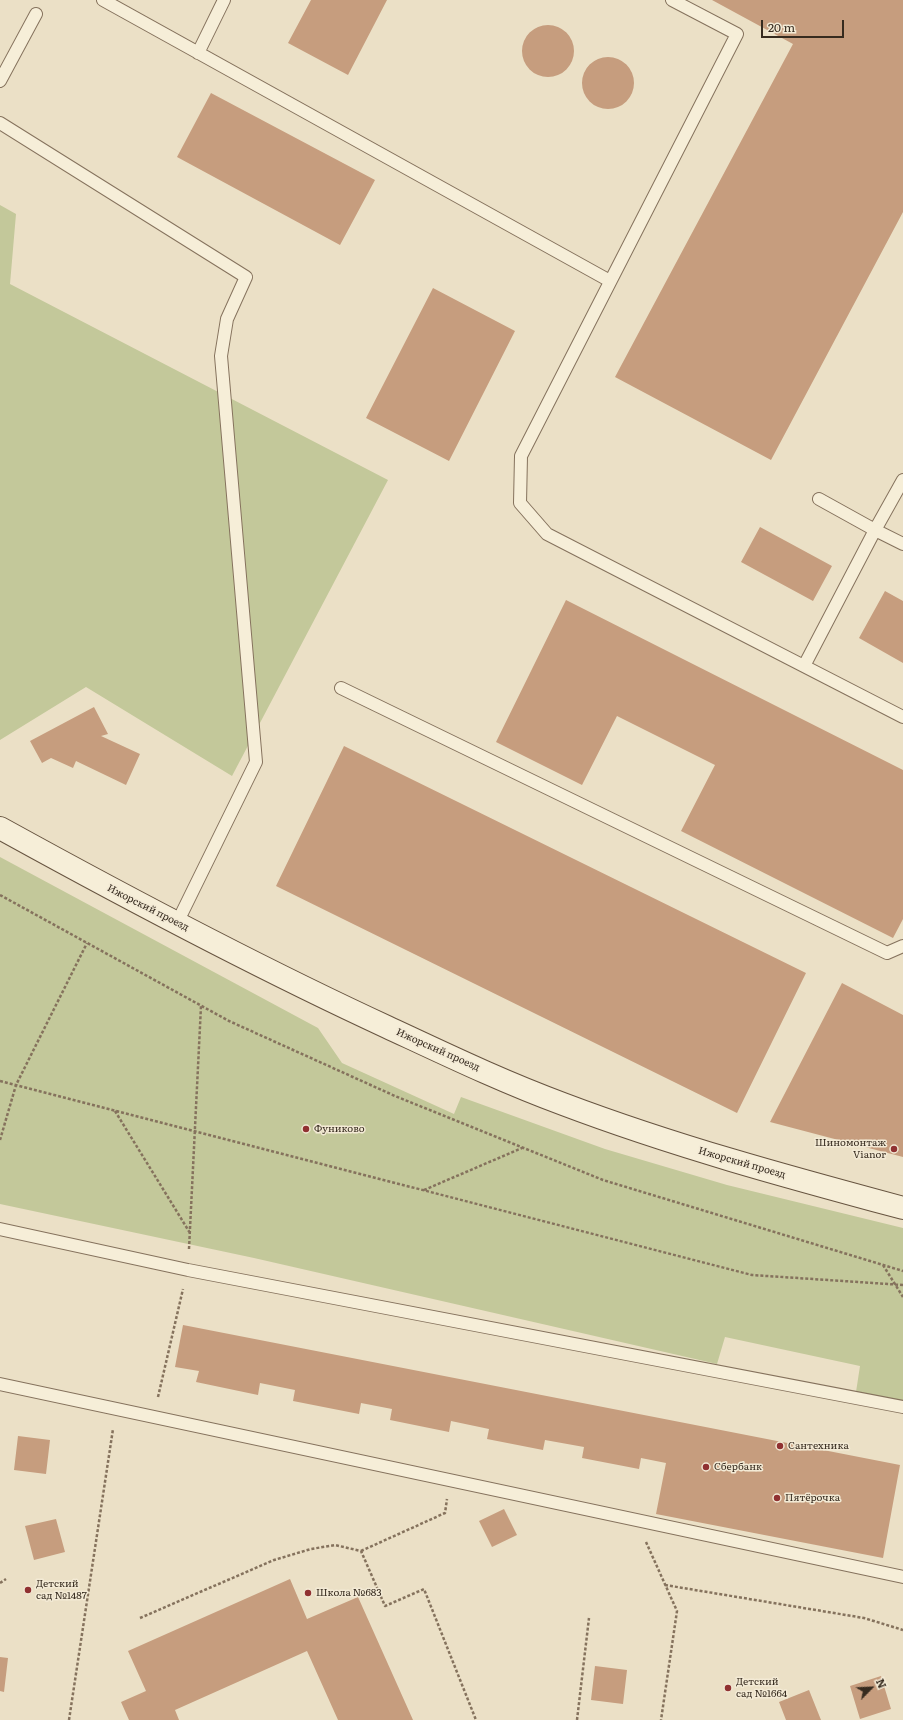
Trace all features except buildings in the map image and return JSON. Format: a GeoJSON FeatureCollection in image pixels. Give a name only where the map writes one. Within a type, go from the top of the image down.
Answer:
{"type":"FeatureCollection","features":[{"type":"Feature","properties":{"kind":"street","name":"Ижорский проезд"},"geometry":{"type":"LineString","coordinates":[[0,828],[177,923],[311,992],[449,1056],[561,1103],[673,1143],[775,1174],[903,1208]]}},
{"type":"Feature","properties":{"kind":"lane"},"geometry":{"type":"LineString","coordinates":[[103,0],[610,281]]}},
{"type":"Feature","properties":{"kind":"lane"},"geometry":{"type":"LineString","coordinates":[[198,52],[224,0]]}},
{"type":"Feature","properties":{"kind":"lane"},"geometry":{"type":"LineString","coordinates":[[672,0],[737,34],[521,456],[520,503],[547,534],[903,717]]}},
{"type":"Feature","properties":{"kind":"lane"},"geometry":{"type":"LineString","coordinates":[[0,81],[36,14]]}},
{"type":"Feature","properties":{"kind":"lane"},"geometry":{"type":"LineString","coordinates":[[0,123],[246,277],[227,319],[221,356],[256,762],[177,923]]}},
{"type":"Feature","properties":{"kind":"lane"},"geometry":{"type":"LineString","coordinates":[[804,666],[875,530],[903,480]]}},
{"type":"Feature","properties":{"kind":"lane"},"geometry":{"type":"LineString","coordinates":[[819,499],[903,544]]}},
{"type":"Feature","properties":{"kind":"lane"},"geometry":{"type":"LineString","coordinates":[[341,688],[888,953],[903,946]]}},
{"type":"Feature","properties":{"kind":"lane"},"geometry":{"type":"LineString","coordinates":[[0,1229],[188,1270],[903,1407]]}},
{"type":"Feature","properties":{"kind":"lane"},"geometry":{"type":"LineString","coordinates":[[0,1384],[903,1577]]}},
{"type":"Feature","properties":{"kind":"path"},"geometry":{"type":"LineString","coordinates":[[0,896],[229,1021],[395,1096],[603,1180],[903,1271]]}},
{"type":"Feature","properties":{"kind":"path"},"geometry":{"type":"LineString","coordinates":[[0,1140],[16,1085],[87,943]]}},
{"type":"Feature","properties":{"kind":"path"},"geometry":{"type":"LineString","coordinates":[[153,1416],[188,1270],[196,1132],[201,1006]]}},
{"type":"Feature","properties":{"kind":"path"},"geometry":{"type":"LineString","coordinates":[[0,1081],[752,1275],[903,1285]]}},
{"type":"Feature","properties":{"kind":"path"},"geometry":{"type":"LineString","coordinates":[[115,1111],[190,1234]]}},
{"type":"Feature","properties":{"kind":"path"},"geometry":{"type":"LineString","coordinates":[[423,1190],[523,1148]]}},
{"type":"Feature","properties":{"kind":"path"},"geometry":{"type":"LineString","coordinates":[[883,1265],[903,1297]]}},
{"type":"Feature","properties":{"kind":"path"},"geometry":{"type":"LineString","coordinates":[[69,1720],[115,1408]]}},
{"type":"Feature","properties":{"kind":"path"},"geometry":{"type":"LineString","coordinates":[[140,1618],[274,1560],[311,1549],[336,1545],[361,1551],[445,1513],[450,1480]]}},
{"type":"Feature","properties":{"kind":"path"},"geometry":{"type":"LineString","coordinates":[[636,1520],[677,1611],[661,1720]]}},
{"type":"Feature","properties":{"kind":"path"},"geometry":{"type":"LineString","coordinates":[[361,1551],[385,1606],[424,1589],[476,1720]]}},
{"type":"Feature","properties":{"kind":"path"},"geometry":{"type":"LineString","coordinates":[[0,1583],[6,1579]]}},
{"type":"Feature","properties":{"kind":"path"},"geometry":{"type":"LineString","coordinates":[[665,1585],[864,1618],[903,1630]]}},
{"type":"Feature","properties":{"kind":"path"},"geometry":{"type":"LineString","coordinates":[[577,1720],[589,1618]]}},
{"type":"Feature","properties":{"kind":"green space"},"geometry":{"type":"Polygon","coordinates":[[[0,205],[16,214],[10,284],[388,480],[232,776],[86,687],[0,740],[0,205]]]}},
{"type":"Feature","properties":{"kind":"green space"},"geometry":{"type":"Polygon","coordinates":[[[0,857],[318,1028],[342,1063],[454,1114],[461,1097],[605,1149],[727,1185],[903,1228],[903,1402],[856,1392],[860,1366],[725,1337],[717,1364],[254,1258],[0,1204],[0,857]]]}},
{"type":"Feature","properties":{"kind":"place","name":"Фуниково"},"geometry":{"type":"Point","coordinates":[306,1129]}},
{"type":"Feature","properties":{"kind":"place","name":"Шиномонтаж Vianor"},"geometry":{"type":"Point","coordinates":[894,1149]}},
{"type":"Feature","properties":{"kind":"place","name":"Сантехника"},"geometry":{"type":"Point","coordinates":[780,1446]}},
{"type":"Feature","properties":{"kind":"place","name":"Сбербанк"},"geometry":{"type":"Point","coordinates":[706,1467]}},
{"type":"Feature","properties":{"kind":"place","name":"Пятёрочка"},"geometry":{"type":"Point","coordinates":[777,1498]}},
{"type":"Feature","properties":{"kind":"place","name":"Детский сад №1487"},"geometry":{"type":"Point","coordinates":[28,1590]}},
{"type":"Feature","properties":{"kind":"place","name":"Школа №683"},"geometry":{"type":"Point","coordinates":[308,1593]}},
{"type":"Feature","properties":{"kind":"place","name":"Детский сад №1664"},"geometry":{"type":"Point","coordinates":[728,1688]}}]}
